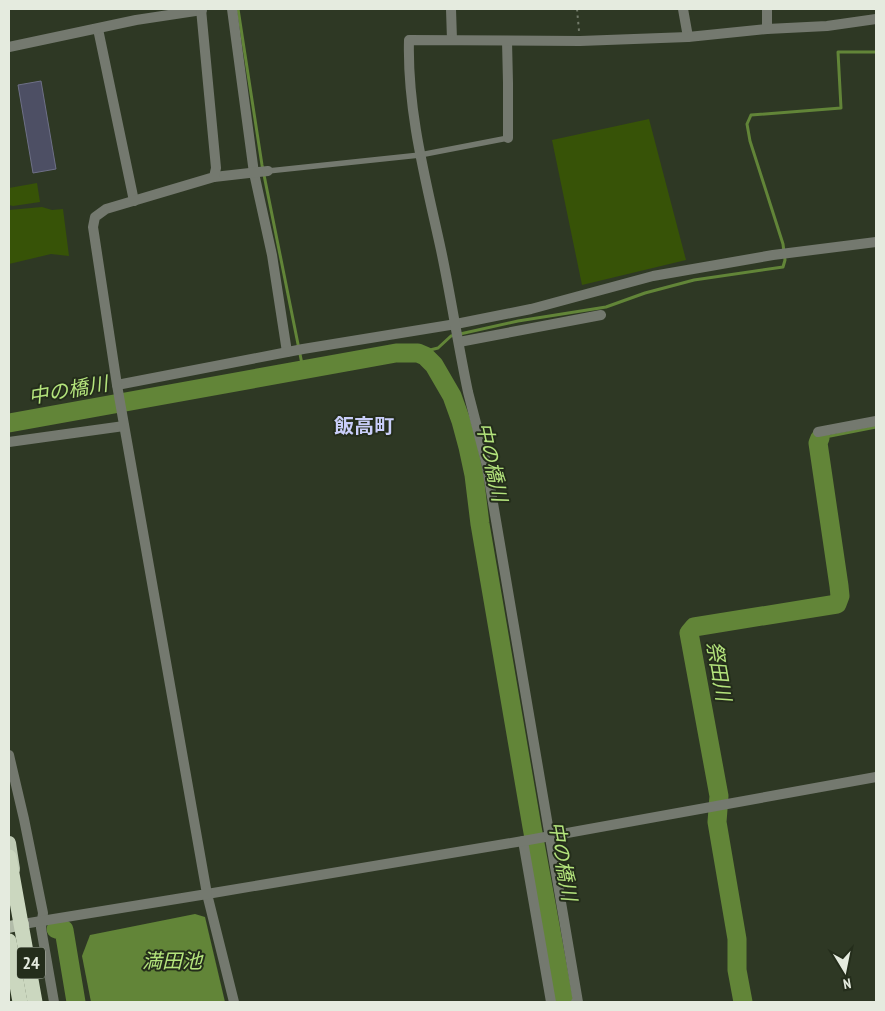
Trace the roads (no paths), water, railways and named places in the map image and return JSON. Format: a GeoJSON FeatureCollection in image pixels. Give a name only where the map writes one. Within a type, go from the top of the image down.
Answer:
{"type":"FeatureCollection","features":[{"type":"Feature","properties":{"kind":"highway","name":"24"},"geometry":{"type":"LineString","coordinates":[[9,843],[36,1002]]}},
{"type":"Feature","properties":{"kind":"highway"},"geometry":{"type":"LineString","coordinates":[[9,857],[36,1002]]}},
{"type":"Feature","properties":{"kind":"highway"},"geometry":{"type":"LineString","coordinates":[[9,941],[19,1002]]}},
{"type":"Feature","properties":{"kind":"highway","name":"24"},"geometry":{"type":"LineString","coordinates":[[9,953],[19,1002]]}},
{"type":"Feature","properties":{"kind":"main road"},"geometry":{"type":"LineString","coordinates":[[9,927],[24,924]]}},
{"type":"Feature","properties":{"kind":"street"},"geometry":{"type":"LineString","coordinates":[[9,47],[136,20],[202,9],[216,168],[214,178]]}},
{"type":"Feature","properties":{"kind":"street"},"geometry":{"type":"LineString","coordinates":[[232,9],[272,255],[290,352]]}},
{"type":"Feature","properties":{"kind":"street"},"geometry":{"type":"LineString","coordinates":[[451,9],[452,40]]}},
{"type":"Feature","properties":{"kind":"street"},"geometry":{"type":"LineString","coordinates":[[683,9],[688,37]]}},
{"type":"Feature","properties":{"kind":"street"},"geometry":{"type":"LineString","coordinates":[[767,9],[767,29]]}},
{"type":"Feature","properties":{"kind":"street"},"geometry":{"type":"LineString","coordinates":[[576,1002],[578,1002],[548,836],[486,462],[469,393],[420,155],[408,62],[409,40],[580,41],[688,37],[767,29],[827,26],[876,19]]}},
{"type":"Feature","properties":{"kind":"street"},"geometry":{"type":"LineString","coordinates":[[98,29],[134,201]]}},
{"type":"Feature","properties":{"kind":"street"},"geometry":{"type":"LineString","coordinates":[[506,41],[508,138]]}},
{"type":"Feature","properties":{"kind":"street"},"geometry":{"type":"LineString","coordinates":[[234,1002],[207,894],[119,398],[93,227],[95,217],[106,209],[214,178],[260,172]]}},
{"type":"Feature","properties":{"kind":"street"},"geometry":{"type":"LineString","coordinates":[[117,385],[303,349],[458,334],[533,318],[653,276],[773,255],[876,242]]}},
{"type":"Feature","properties":{"kind":"street"},"geometry":{"type":"LineString","coordinates":[[458,334],[533,318],[601,315]]}},
{"type":"Feature","properties":{"kind":"street"},"geometry":{"type":"LineString","coordinates":[[818,432],[876,421]]}},
{"type":"Feature","properties":{"kind":"street"},"geometry":{"type":"LineString","coordinates":[[9,442],[124,422]]}},
{"type":"Feature","properties":{"kind":"street"},"geometry":{"type":"LineString","coordinates":[[9,755],[43,914],[41,928],[54,1002]]}},
{"type":"Feature","properties":{"kind":"street"},"geometry":{"type":"LineString","coordinates":[[24,924],[524,841],[876,777]]}},
{"type":"Feature","properties":{"kind":"street"},"geometry":{"type":"LineString","coordinates":[[524,841],[551,1002]]}},
{"type":"Feature","properties":{"kind":"lane"},"geometry":{"type":"LineString","coordinates":[[260,172],[420,155],[508,138]]}},
{"type":"Feature","properties":{"kind":"water","name":"満田池"},"geometry":{"type":"Polygon","coordinates":[[[195,914],[205,917],[225,1002],[91,1002],[82,956],[90,935],[195,914]]]}},
{"type":"Feature","properties":{"kind":"waterway"},"geometry":{"type":"LineString","coordinates":[[238,9],[262,165],[303,369]]}},
{"type":"Feature","properties":{"kind":"waterway"},"geometry":{"type":"LineString","coordinates":[[418,353],[438,348],[451,336],[518,321],[606,307],[645,293],[694,280],[783,267],[785,260],[783,244],[750,141],[747,124],[751,115],[841,108],[838,52],[876,52]]}},
{"type":"Feature","properties":{"kind":"waterway","name":"中の橋川"},"geometry":{"type":"LineString","coordinates":[[9,423],[396,353],[418,353],[425,356],[434,365],[452,396],[461,421],[474,475],[480,524],[564,1002]]}},
{"type":"Feature","properties":{"kind":"waterway"},"geometry":{"type":"LineString","coordinates":[[820,438],[876,427]]}},
{"type":"Feature","properties":{"kind":"waterway","name":"祭田川"},"geometry":{"type":"LineString","coordinates":[[743,1002],[737,970],[737,939],[717,822],[719,796],[689,633],[694,627],[837,604],[840,596],[839,586],[818,443],[820,438]]}},
{"type":"Feature","properties":{"kind":"waterway"},"geometry":{"type":"LineString","coordinates":[[56,929],[64,930],[76,1002]]}},
{"type":"Feature","properties":{"kind":"district","name":"飯高町"},"geometry":{"type":"Point","coordinates":[364,426]}}]}
